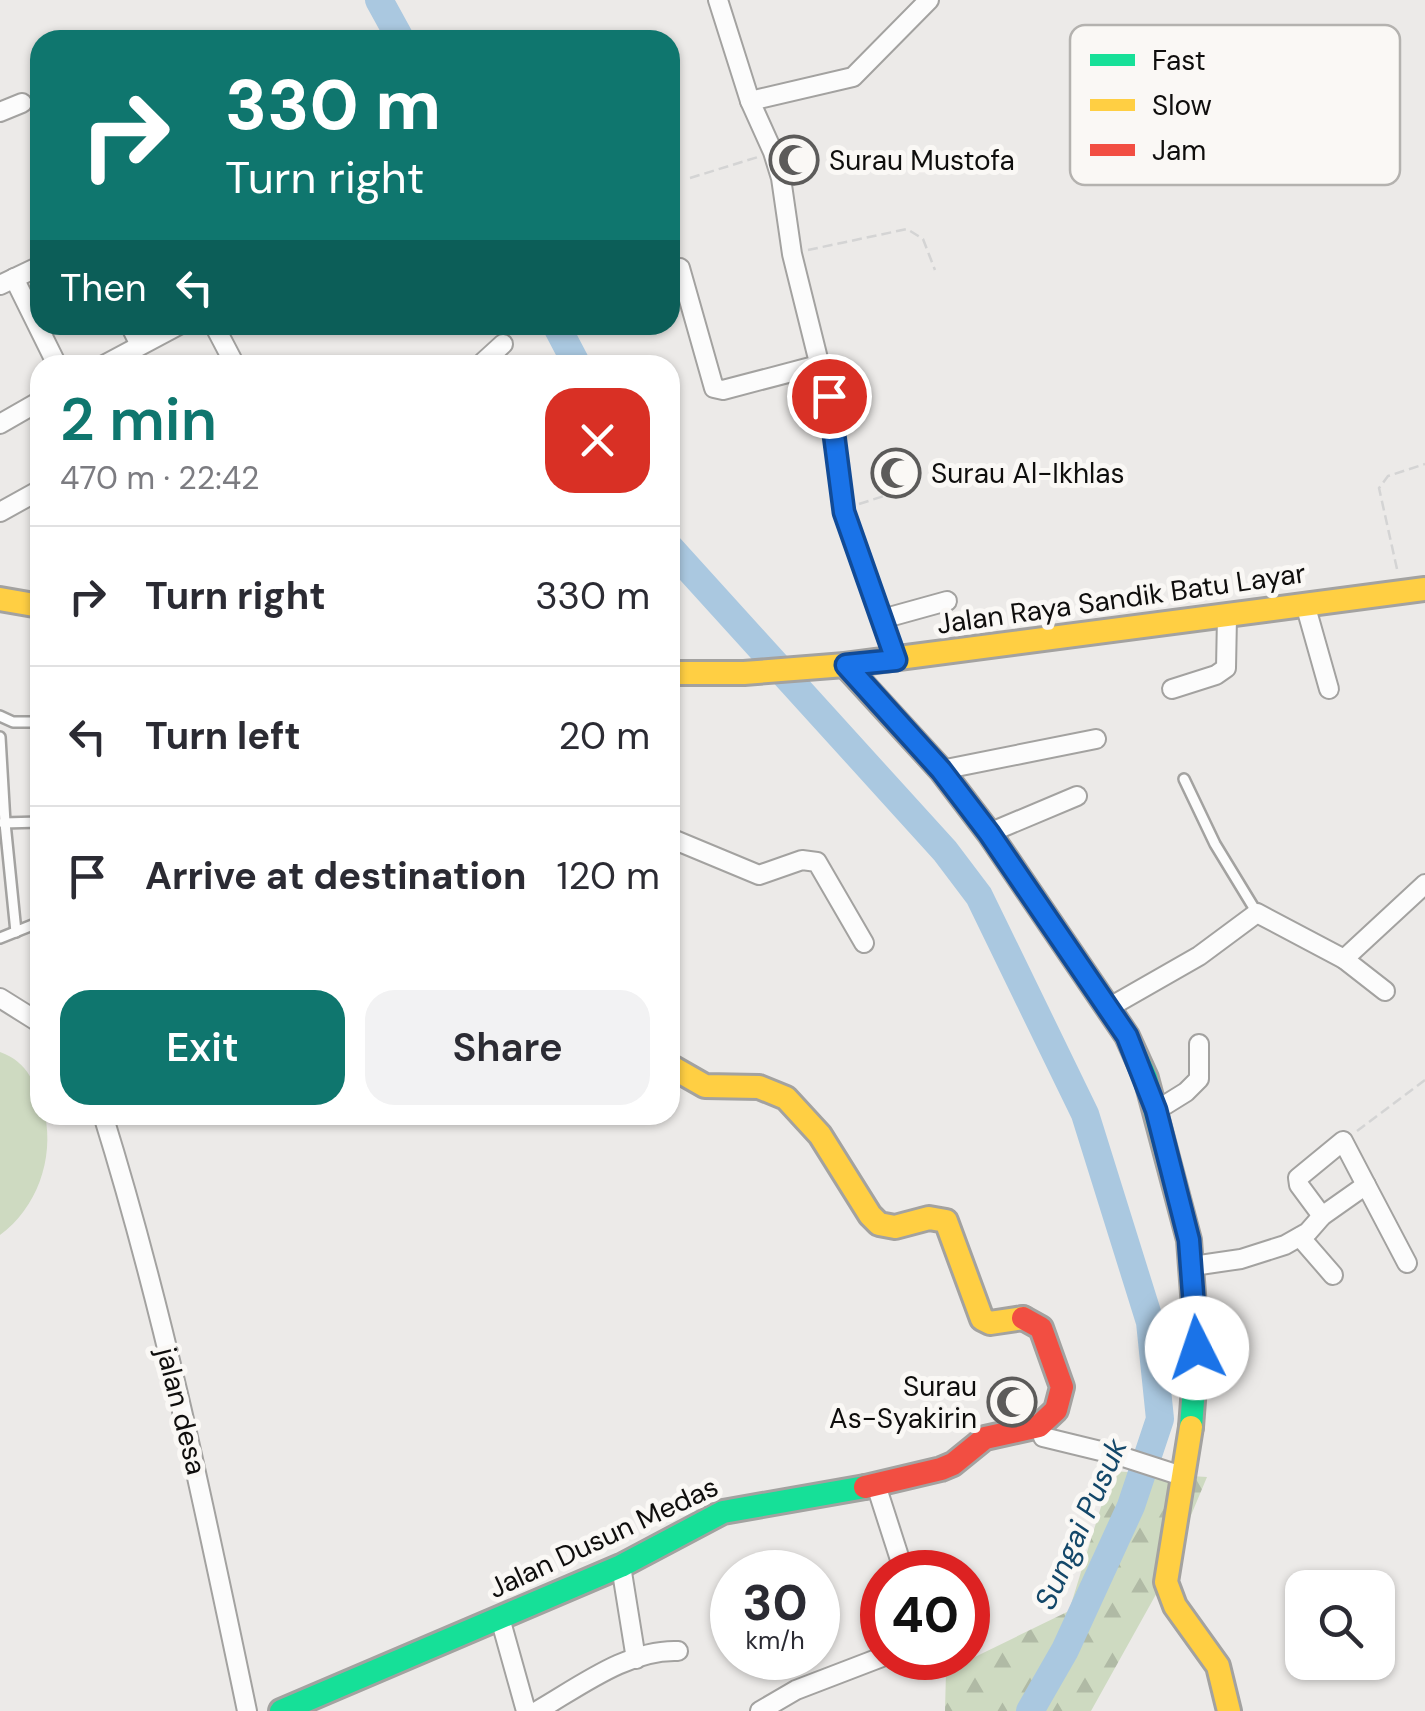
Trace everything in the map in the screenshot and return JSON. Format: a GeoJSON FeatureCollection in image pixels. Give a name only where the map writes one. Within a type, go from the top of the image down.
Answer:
{"type":"FeatureCollection","features":[{"type":"Feature","properties":{"kind":"street"},"geometry":{"type":"LineString","coordinates":[[718,0],[750,102],[773,152],[792,254],[836,433],[843,508],[896,660]]}},
{"type":"Feature","properties":{"kind":"street"},"geometry":{"type":"LineString","coordinates":[[750,102],[852,77],[929,0]]}},
{"type":"Feature","properties":{"kind":"street"},"geometry":{"type":"LineString","coordinates":[[0,112],[22,103]]}},
{"type":"Feature","properties":{"kind":"street"},"geometry":{"type":"LineString","coordinates":[[680,268],[714,388],[726,389],[822,364]]}},
{"type":"Feature","properties":{"kind":"street"},"geometry":{"type":"LineString","coordinates":[[30,271],[7,281],[30,319]]}},
{"type":"Feature","properties":{"kind":"street"},"geometry":{"type":"LineString","coordinates":[[135,335],[140,345]]}},
{"type":"Feature","properties":{"kind":"street"},"geometry":{"type":"LineString","coordinates":[[122,355],[160,335]]}},
{"type":"Feature","properties":{"kind":"street"},"geometry":{"type":"LineString","coordinates":[[491,355],[504,344]]}},
{"type":"Feature","properties":{"kind":"street"},"geometry":{"type":"LineString","coordinates":[[0,424],[30,407]]}},
{"type":"Feature","properties":{"kind":"street"},"geometry":{"type":"LineString","coordinates":[[0,512],[30,496]]}},
{"type":"Feature","properties":{"kind":"street","name":"Jalan Raya Sandik Batu Layar"},"geometry":{"type":"LineString","coordinates":[[680,673],[744,673],[896,660],[1414,590]]}},
{"type":"Feature","properties":{"kind":"street"},"geometry":{"type":"LineString","coordinates":[[0,599],[30,603]]}},
{"type":"Feature","properties":{"kind":"street"},"geometry":{"type":"LineString","coordinates":[[882,620],[947,601]]}},
{"type":"Feature","properties":{"kind":"street"},"geometry":{"type":"LineString","coordinates":[[1305,604],[1329,689]]}},
{"type":"Feature","properties":{"kind":"street"},"geometry":{"type":"LineString","coordinates":[[1172,688],[1216,675],[1226,668],[1227,617]]}},
{"type":"Feature","properties":{"kind":"street"},"geometry":{"type":"LineString","coordinates":[[827,667],[941,770],[989,833],[1108,1008],[1139,1061],[1156,1110],[1193,1266],[1197,1376],[1176,1475],[1166,1582],[1175,1606],[1218,1666],[1230,1711]]}},
{"type":"Feature","properties":{"kind":"street"},"geometry":{"type":"LineString","coordinates":[[941,770],[1096,739]]}},
{"type":"Feature","properties":{"kind":"street"},"geometry":{"type":"LineString","coordinates":[[989,833],[1077,796]]}},
{"type":"Feature","properties":{"kind":"street"},"geometry":{"type":"LineString","coordinates":[[680,842],[759,875],[802,860],[817,862],[864,943]]}},
{"type":"Feature","properties":{"kind":"street"},"geometry":{"type":"LineString","coordinates":[[1344,959],[1425,884]]}},
{"type":"Feature","properties":{"kind":"street"},"geometry":{"type":"LineString","coordinates":[[1108,1008],[1200,956],[1257,913],[1344,959],[1384,992]]}},
{"type":"Feature","properties":{"kind":"street"},"geometry":{"type":"LineString","coordinates":[[0,998],[30,1018]]}},
{"type":"Feature","properties":{"kind":"street"},"geometry":{"type":"LineString","coordinates":[[1156,1110],[1186,1092],[1198,1078],[1199,1044]]}},
{"type":"Feature","properties":{"kind":"street"},"geometry":{"type":"LineString","coordinates":[[680,1073],[708,1086],[761,1086],[784,1096],[847,1174],[872,1217],[882,1225],[935,1216],[946,1220],[982,1319],[990,1323],[1026,1317],[1040,1328],[1062,1387],[1056,1410],[1039,1426],[1043,1438],[1116,1455],[1176,1475]]}},
{"type":"Feature","properties":{"kind":"street","name":"jalan desa"},"geometry":{"type":"LineString","coordinates":[[106,1125],[194,1454],[248,1711]]}},
{"type":"Feature","properties":{"kind":"street"},"geometry":{"type":"LineString","coordinates":[[1322,1216],[1298,1178],[1343,1141],[1407,1263]]}},
{"type":"Feature","properties":{"kind":"street"},"geometry":{"type":"LineString","coordinates":[[1193,1266],[1266,1254],[1300,1237],[1366,1185]]}},
{"type":"Feature","properties":{"kind":"street"},"geometry":{"type":"LineString","coordinates":[[1300,1237],[1333,1275]]}},
{"type":"Feature","properties":{"kind":"street","name":"Jalan Dusun Medas"},"geometry":{"type":"LineString","coordinates":[[281,1711],[620,1566],[736,1508],[876,1485],[947,1466],[985,1438],[1039,1426]]}},
{"type":"Feature","properties":{"kind":"street"},"geometry":{"type":"LineString","coordinates":[[876,1485],[897,1550]]}},
{"type":"Feature","properties":{"kind":"street"},"geometry":{"type":"LineString","coordinates":[[620,1566],[636,1659]]}},
{"type":"Feature","properties":{"kind":"street"},"geometry":{"type":"LineString","coordinates":[[500,1618],[526,1711]]}},
{"type":"Feature","properties":{"kind":"street"},"geometry":{"type":"LineString","coordinates":[[536,1711],[636,1659],[654,1652],[678,1651]]}},
{"type":"Feature","properties":{"kind":"street"},"geometry":{"type":"LineString","coordinates":[[760,1711],[796,1690],[860,1665]]}},
{"type":"Feature","properties":{"kind":"lane"},"geometry":{"type":"LineString","coordinates":[[0,716],[13,722],[30,722]]}},
{"type":"Feature","properties":{"kind":"lane"},"geometry":{"type":"LineString","coordinates":[[0,736],[2,823],[16,932]]}},
{"type":"Feature","properties":{"kind":"lane"},"geometry":{"type":"LineString","coordinates":[[1184,779],[1215,844],[1257,913]]}},
{"type":"Feature","properties":{"kind":"lane"},"geometry":{"type":"LineString","coordinates":[[2,823],[30,822]]}},
{"type":"Feature","properties":{"kind":"lane"},"geometry":{"type":"LineString","coordinates":[[0,938],[30,926]]}},
{"type":"Feature","properties":{"kind":"path"},"geometry":{"type":"LineString","coordinates":[[690,178],[773,152]]}},
{"type":"Feature","properties":{"kind":"path"},"geometry":{"type":"LineString","coordinates":[[792,254],[907,229],[924,239],[936,270]]}},
{"type":"Feature","properties":{"kind":"path"},"geometry":{"type":"LineString","coordinates":[[843,508],[912,486],[915,480],[910,453]]}},
{"type":"Feature","properties":{"kind":"path"},"geometry":{"type":"LineString","coordinates":[[1414,590],[1379,488],[1388,476],[1425,464]]}},
{"type":"Feature","properties":{"kind":"path"},"geometry":{"type":"LineString","coordinates":[[1343,1141],[1425,1080]]}},
{"type":"Feature","properties":{"kind":"green space"},"geometry":{"type":"Polygon","coordinates":[[[0,1052],[18,1062],[30,1076],[30,1125],[46,1125],[47,1149],[33,1197],[0,1235],[0,1052]]]}},
{"type":"Feature","properties":{"kind":"green space"},"geometry":{"type":"Polygon","coordinates":[[[1112,1471],[1207,1477],[1164,1580],[1091,1711],[945,1711],[946,1680],[990,1680],[990,1650],[1069,1611],[1112,1471]]]}},
{"type":"Feature","properties":{"kind":"waterway","name":"Sungai Pusuk"},"geometry":{"type":"LineString","coordinates":[[379,0],[396,30]]}},
{"type":"Feature","properties":{"kind":"waterway","name":"Sungai Pusuk"},"geometry":{"type":"LineString","coordinates":[[561,335],[572,355]]}},
{"type":"Feature","properties":{"kind":"waterway","name":"Sungai Pusuk"},"geometry":{"type":"LineString","coordinates":[[680,559],[945,851],[979,896],[1085,1114],[1150,1322],[1160,1419],[1131,1506],[1065,1650],[1030,1711]]}},
{"type":"Feature","properties":{"kind":"traffic: fast"},"geometry":{"type":"LineString","coordinates":[[845,665],[941,770],[989,833],[1127,1036],[1146,1078],[1189,1240],[1197,1348],[1191,1427]]}},
{"type":"Feature","properties":{"kind":"traffic: fast"},"geometry":{"type":"LineString","coordinates":[[281,1711],[621,1566],[723,1512],[865,1487]]}},
{"type":"Feature","properties":{"kind":"traffic: slow"},"geometry":{"type":"LineString","coordinates":[[680,673],[744,673],[845,665],[1425,589]]}},
{"type":"Feature","properties":{"kind":"traffic: slow"},"geometry":{"type":"LineString","coordinates":[[0,599],[30,604]]}},
{"type":"Feature","properties":{"kind":"traffic: slow"},"geometry":{"type":"LineString","coordinates":[[680,1072],[705,1086],[759,1087],[786,1098],[820,1135],[879,1224],[895,1227],[929,1218],[946,1221],[982,1319],[990,1323],[1023,1318]]}},
{"type":"Feature","properties":{"kind":"traffic: slow"},"geometry":{"type":"LineString","coordinates":[[1191,1427],[1166,1582],[1175,1606],[1218,1666],[1229,1711]]}},
{"type":"Feature","properties":{"kind":"traffic: jam"},"geometry":{"type":"LineString","coordinates":[[865,1487],[941,1469],[985,1438],[1039,1426],[1056,1410],[1062,1387],[1041,1328],[1023,1318]]}},
{"type":"Feature","properties":{"kind":"place","name":"Surau Mustofa"},"geometry":{"type":"Point","coordinates":[794,160]}},
{"type":"Feature","properties":{"kind":"place","name":"Surau Al-Ikhlas"},"geometry":{"type":"Point","coordinates":[896,473]}},
{"type":"Feature","properties":{"kind":"place","name":"Surau As-Syakirin"},"geometry":{"type":"Point","coordinates":[1012,1402]}},
{"type":"Feature","properties":{"kind":"route"},"geometry":{"type":"LineString","coordinates":[[829,396],[844,512],[896,660],[846,665],[941,770],[989,833],[1127,1036],[1156,1110],[1189,1240],[1197,1348]]}}]}
